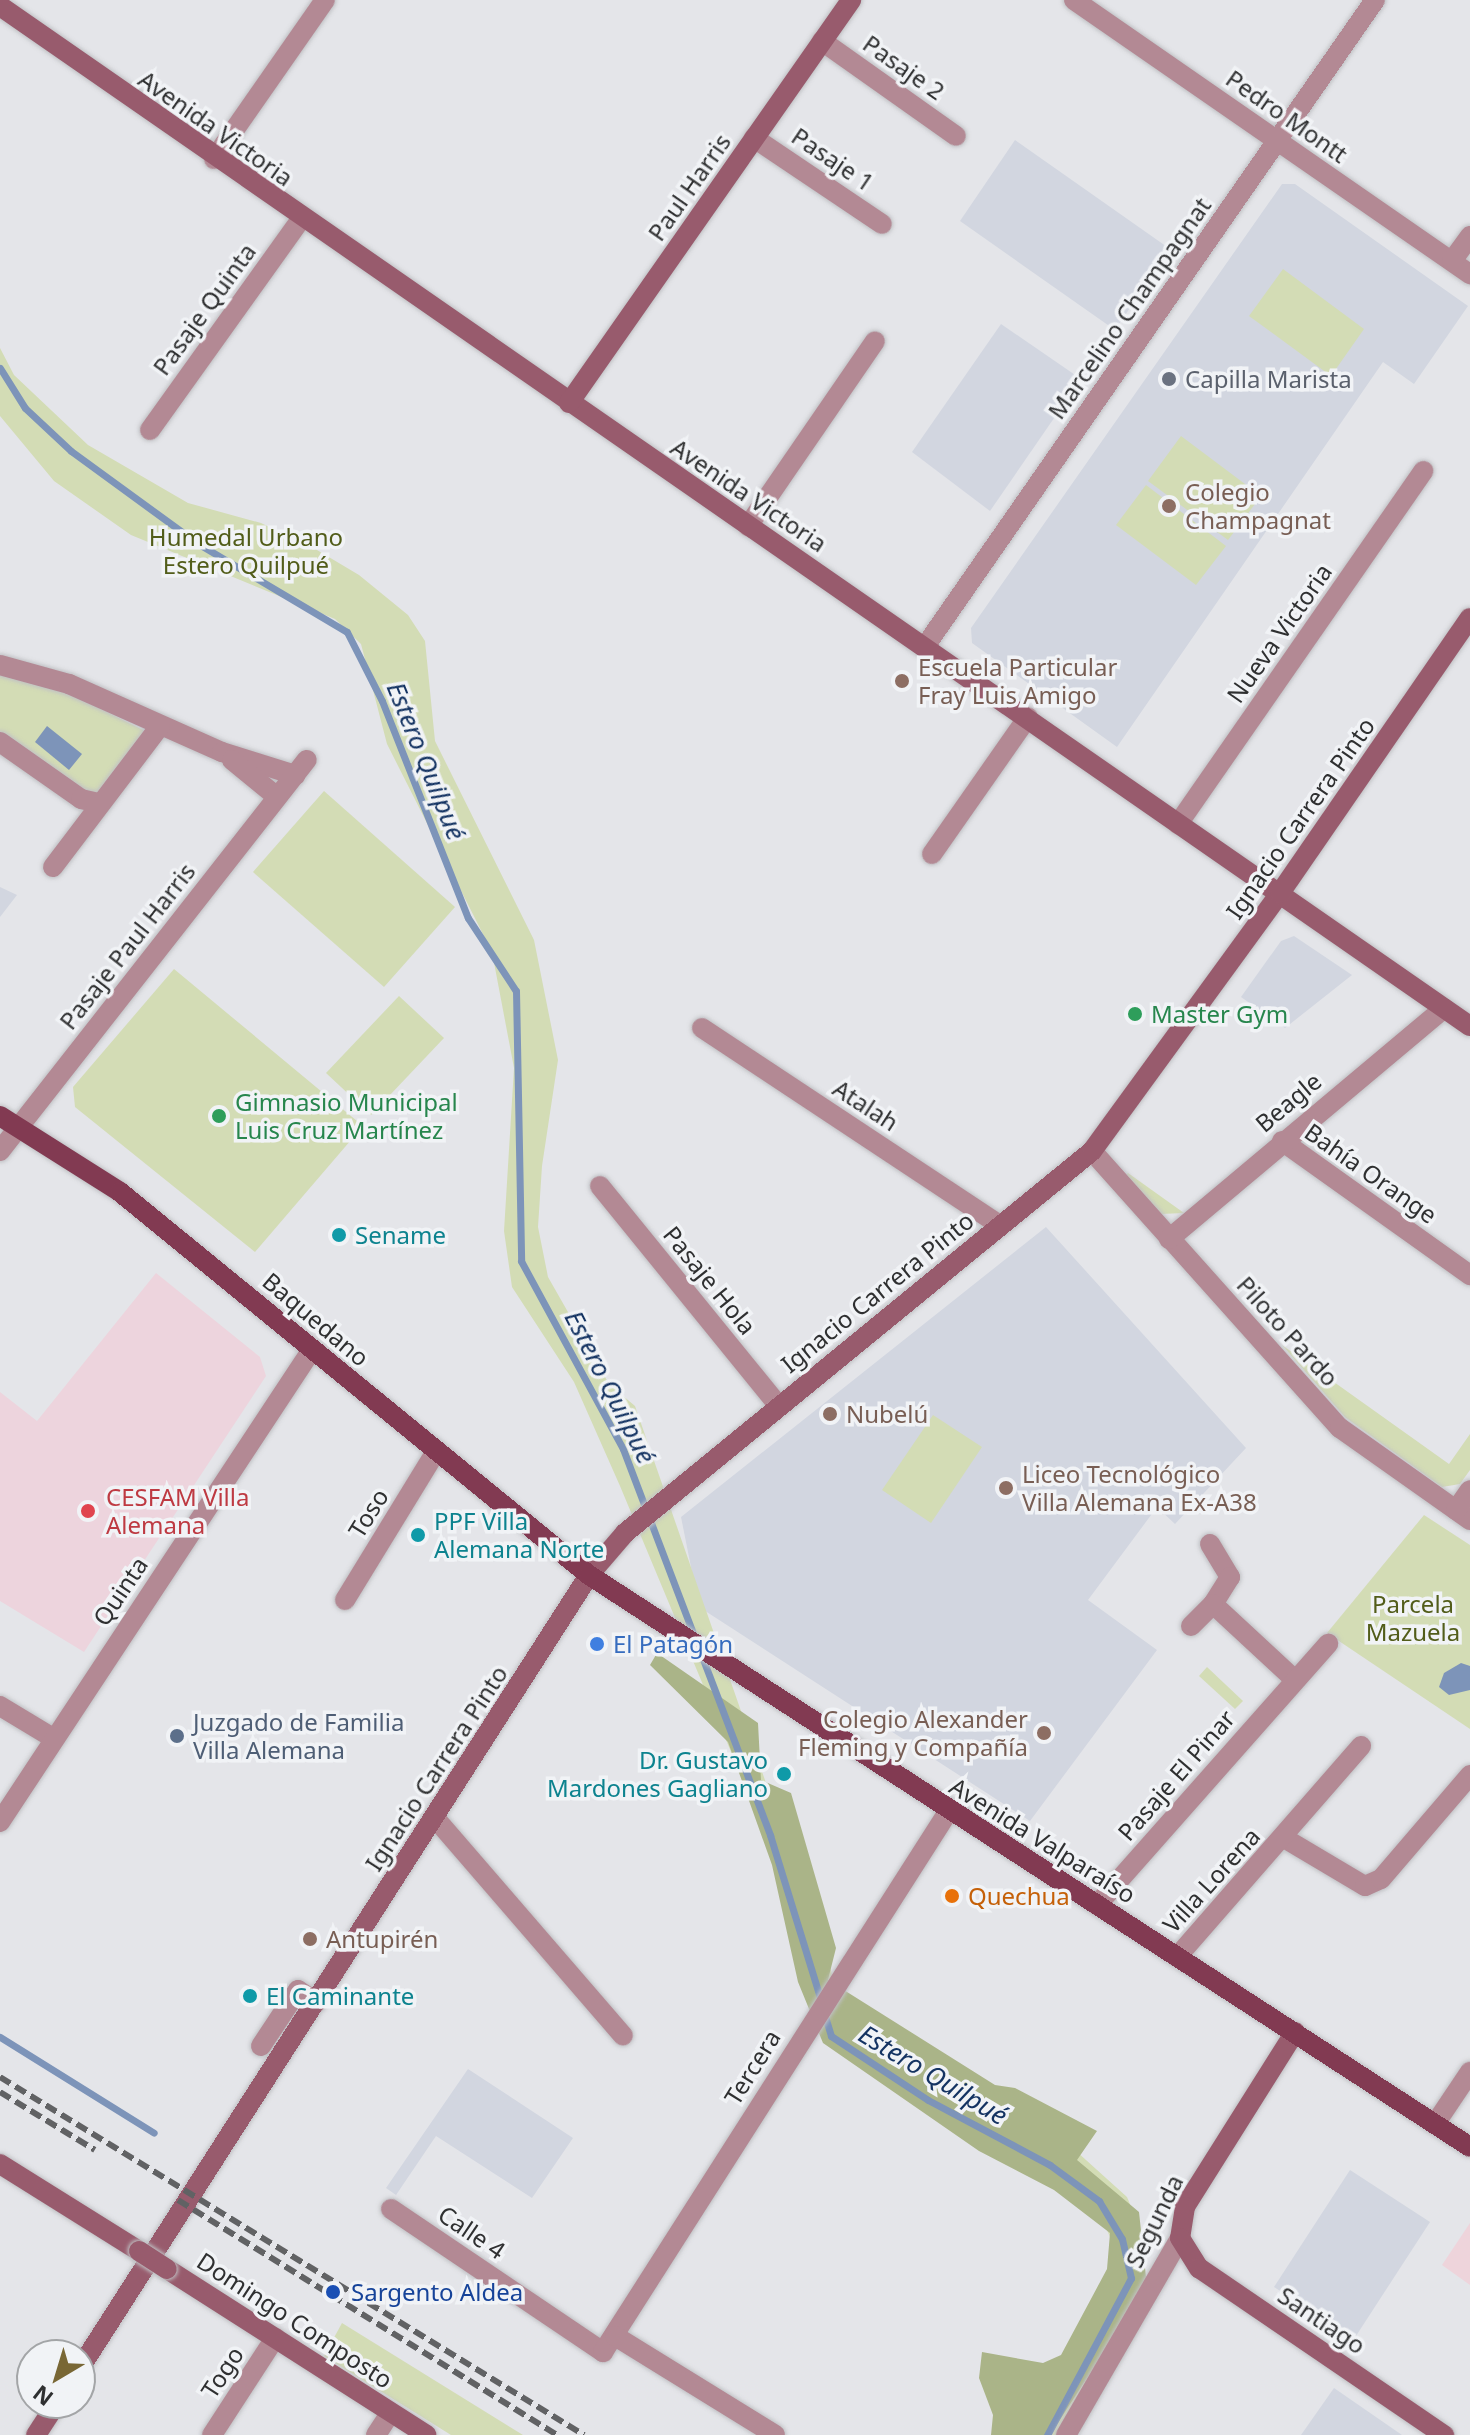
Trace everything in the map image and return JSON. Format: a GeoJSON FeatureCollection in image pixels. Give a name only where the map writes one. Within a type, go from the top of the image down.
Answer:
{"type":"FeatureCollection","features":[{"type":"Feature","properties":{"kind":"main road","name":"Baquedano"},"geometry":{"type":"LineString","coordinates":[[0,1116],[120,1192],[435,1453],[589,1575]]}},
{"type":"Feature","properties":{"kind":"main road","name":"Avenida Valparaíso"},"geometry":{"type":"LineString","coordinates":[[589,1575],[948,1812],[1470,2147]]}},
{"type":"Feature","properties":{"kind":"street"},"geometry":{"type":"LineString","coordinates":[[214,159],[325,0]]}},
{"type":"Feature","properties":{"kind":"street","name":"Paul Harris"},"geometry":{"type":"LineString","coordinates":[[569,403],[851,0]]}},
{"type":"Feature","properties":{"kind":"street","name":"Pedro Montt"},"geometry":{"type":"LineString","coordinates":[[1074,0],[1470,274]]}},
{"type":"Feature","properties":{"kind":"street","name":"Marcelino Champagnat"},"geometry":{"type":"LineString","coordinates":[[926,645],[1375,0]]}},
{"type":"Feature","properties":{"kind":"street","name":"Avenida Victoria"},"geometry":{"type":"LineString","coordinates":[[0,6],[214,159],[926,645],[1470,1026]]}},
{"type":"Feature","properties":{"kind":"street","name":"Pasaje 2"},"geometry":{"type":"LineString","coordinates":[[822,41],[956,136]]}},
{"type":"Feature","properties":{"kind":"street","name":"Pasaje 1"},"geometry":{"type":"LineString","coordinates":[[754,138],[882,224]]}},
{"type":"Feature","properties":{"kind":"street","name":"Pasaje Quinta"},"geometry":{"type":"LineString","coordinates":[[150,430],[301,219]]}},
{"type":"Feature","properties":{"kind":"street"},"geometry":{"type":"LineString","coordinates":[[1452,261],[1470,236]]}},
{"type":"Feature","properties":{"kind":"street"},"geometry":{"type":"LineString","coordinates":[[748,526],[875,341]]}},
{"type":"Feature","properties":{"kind":"street","name":"Nueva Victoria"},"geometry":{"type":"LineString","coordinates":[[1178,824],[1423,471]]}},
{"type":"Feature","properties":{"kind":"street","name":"Ignacio Carrera Pinto"},"geometry":{"type":"LineString","coordinates":[[96,2343],[436,1819],[589,1575],[625,1533],[1092,1151],[1280,893],[1470,618]]}},
{"type":"Feature","properties":{"kind":"street","name":"Pasaje Paul Harris"},"geometry":{"type":"LineString","coordinates":[[0,665],[69,684],[222,752],[301,768],[0,1151]]}},
{"type":"Feature","properties":{"kind":"street"},"geometry":{"type":"LineString","coordinates":[[932,854],[1028,717]]}},
{"type":"Feature","properties":{"kind":"street"},"geometry":{"type":"LineString","coordinates":[[53,867],[160,726]]}},
{"type":"Feature","properties":{"kind":"street"},"geometry":{"type":"LineString","coordinates":[[0,742],[81,799],[99,803]]}},
{"type":"Feature","properties":{"kind":"street","name":"Pasaje Paul Harris"},"geometry":{"type":"LineString","coordinates":[[222,752],[277,797]]}},
{"type":"Feature","properties":{"kind":"street","name":"Beagle"},"geometry":{"type":"LineString","coordinates":[[1169,1239],[1444,1008]]}},
{"type":"Feature","properties":{"kind":"street","name":"Atalah"},"geometry":{"type":"LineString","coordinates":[[702,1028],[1000,1225]]}},
{"type":"Feature","properties":{"kind":"street","name":"Bahía Orange"},"geometry":{"type":"LineString","coordinates":[[1282,1141],[1470,1275]]}},
{"type":"Feature","properties":{"kind":"street","name":"Piloto Pardo"},"geometry":{"type":"LineString","coordinates":[[1092,1151],[1340,1428],[1463,1515]]}},
{"type":"Feature","properties":{"kind":"street","name":"Pasaje Hola"},"geometry":{"type":"LineString","coordinates":[[600,1186],[779,1406]]}},
{"type":"Feature","properties":{"kind":"street","name":"Quinta"},"geometry":{"type":"LineString","coordinates":[[0,1822],[311,1351]]}},
{"type":"Feature","properties":{"kind":"street","name":"Toso"},"geometry":{"type":"LineString","coordinates":[[345,1600],[435,1453]]}},
{"type":"Feature","properties":{"kind":"street"},"geometry":{"type":"LineString","coordinates":[[1463,1515],[1470,1490]]}},
{"type":"Feature","properties":{"kind":"street"},"geometry":{"type":"LineString","coordinates":[[1191,1626],[1213,1604],[1230,1577],[1210,1544]]}},
{"type":"Feature","properties":{"kind":"street"},"geometry":{"type":"LineString","coordinates":[[1213,1604],[1294,1679]]}},
{"type":"Feature","properties":{"kind":"street","name":"Pasaje El Pinar"},"geometry":{"type":"LineString","coordinates":[[1097,1905],[1328,1644]]}},
{"type":"Feature","properties":{"kind":"street"},"geometry":{"type":"LineString","coordinates":[[0,1706],[53,1738]]}},
{"type":"Feature","properties":{"kind":"street","name":"Villa Lorena"},"geometry":{"type":"LineString","coordinates":[[1177,1957],[1284,1838],[1361,1746]]}},
{"type":"Feature","properties":{"kind":"street","name":"Villa Lorena"},"geometry":{"type":"LineString","coordinates":[[1284,1838],[1365,1886],[1381,1879],[1470,1775]]}},
{"type":"Feature","properties":{"kind":"street","name":"Tercera"},"geometry":{"type":"LineString","coordinates":[[609,2344],[801,2038],[948,1812]]}},
{"type":"Feature","properties":{"kind":"street"},"geometry":{"type":"LineString","coordinates":[[436,1819],[623,2036]]}},
{"type":"Feature","properties":{"kind":"street"},"geometry":{"type":"LineString","coordinates":[[261,2046],[298,1990],[316,2002]]}},
{"type":"Feature","properties":{"kind":"street","name":"Segunda"},"geometry":{"type":"LineString","coordinates":[[1066,2435],[1180,2238],[1185,2207],[1295,2032]]}},
{"type":"Feature","properties":{"kind":"street"},"geometry":{"type":"LineString","coordinates":[[1435,2124],[1470,2072]]}},
{"type":"Feature","properties":{"kind":"street","name":"Domingo Composto"},"geometry":{"type":"LineString","coordinates":[[0,2164],[427,2435]]}},
{"type":"Feature","properties":{"kind":"street","name":"Calle 4"},"geometry":{"type":"LineString","coordinates":[[391,2209],[609,2344],[775,2435]]}},
{"type":"Feature","properties":{"kind":"street","name":"Santiago"},"geometry":{"type":"LineString","coordinates":[[1180,2238],[1199,2268],[1444,2435]]}},
{"type":"Feature","properties":{"kind":"street","name":"Togo"},"geometry":{"type":"LineString","coordinates":[[212,2435],[275,2338]]}},
{"type":"Feature","properties":{"kind":"street"},"geometry":{"type":"LineString","coordinates":[[376,2435],[391,2412]]}},
{"type":"Feature","properties":{"kind":"shaded area"},"geometry":{"type":"Polygon","coordinates":[[[1015,140],[1170,249],[1115,330],[960,221],[1015,140]]]}},
{"type":"Feature","properties":{"kind":"shaded area","name":"Colegio Champagnat"},"geometry":{"type":"Polygon","coordinates":[[[1282,184],[1295,184],[1468,306],[1414,384],[1383,362],[1117,747],[972,643],[971,628],[1282,184]]]}},
{"type":"Feature","properties":{"kind":"shaded area"},"geometry":{"type":"Polygon","coordinates":[[[1001,324],[1081,379],[990,511],[912,452],[1001,324]]]}},
{"type":"Feature","properties":{"kind":"shaded area"},"geometry":{"type":"Polygon","coordinates":[[[0,887],[17,895],[0,917],[0,887]]]}},
{"type":"Feature","properties":{"kind":"shaded area"},"geometry":{"type":"Polygon","coordinates":[[[1294,936],[1352,975],[1285,1028],[1241,997],[1281,941],[1294,936]]]}},
{"type":"Feature","properties":{"kind":"shaded area","name":"Liceo Tecnológico Villa Alemana Ex-A38"},"geometry":{"type":"Polygon","coordinates":[[[1046,1227],[1246,1448],[1175,1524],[1157,1507],[1088,1600],[1157,1650],[1030,1821],[699,1607],[681,1517],[1046,1227]]]}},
{"type":"Feature","properties":{"kind":"shaded area","name":"CESFAM Villa Alemana"},"geometry":{"type":"Polygon","coordinates":[[[156,1273],[260,1357],[266,1376],[84,1652],[0,1601],[0,1392],[37,1421],[156,1273]]]}},
{"type":"Feature","properties":{"kind":"shaded area"},"geometry":{"type":"Polygon","coordinates":[[[468,2069],[573,2138],[532,2198],[436,2136],[396,2195],[386,2188],[468,2069]]]}},
{"type":"Feature","properties":{"kind":"shaded area"},"geometry":{"type":"Polygon","coordinates":[[[1350,2170],[1430,2222],[1354,2339],[1274,2287],[1350,2170]]]}},
{"type":"Feature","properties":{"kind":"shaded area"},"geometry":{"type":"Polygon","coordinates":[[[1470,2223],[1470,2285],[1442,2265],[1470,2223]]]}},
{"type":"Feature","properties":{"kind":"shaded area"},"geometry":{"type":"Polygon","coordinates":[[[1334,2388],[1402,2435],[1301,2435],[1334,2388]]]}},
{"type":"Feature","properties":{"kind":"green space"},"geometry":{"type":"Polygon","coordinates":[[[1283,269],[1364,329],[1331,376],[1249,316],[1283,269]]]}},
{"type":"Feature","properties":{"kind":"green space","name":"Humedal Urbano Estero Quilpué"},"geometry":{"type":"Polygon","coordinates":[[[0,348],[14,375],[88,445],[188,503],[261,523],[317,550],[359,575],[408,615],[425,641],[435,741],[534,940],[558,1060],[542,1166],[538,1227],[548,1277],[609,1384],[635,1406],[767,1786],[815,1902],[836,1992],[1045,2123],[1127,2197],[1139,2226],[1142,2268],[1070,2435],[1034,2435],[1118,2255],[1102,2219],[834,2035],[777,1862],[620,1486],[574,1382],[512,1287],[504,1231],[514,1068],[492,952],[387,744],[361,644],[335,619],[131,535],[54,481],[0,416],[0,348]]]}},
{"type":"Feature","properties":{"kind":"green space"},"geometry":{"type":"Polygon","coordinates":[[[1181,436],[1261,496],[1228,540],[1148,481],[1181,436]]]}},
{"type":"Feature","properties":{"kind":"green space"},"geometry":{"type":"Polygon","coordinates":[[[1146,485],[1226,546],[1196,585],[1116,525],[1146,485]]]}},
{"type":"Feature","properties":{"kind":"green space"},"geometry":{"type":"Polygon","coordinates":[[[0,672],[57,687],[145,731],[95,796],[81,791],[0,734],[0,672]]]}},
{"type":"Feature","properties":{"kind":"green space"},"geometry":{"type":"Polygon","coordinates":[[[324,791],[455,907],[384,987],[253,872],[324,791]]]}},
{"type":"Feature","properties":{"kind":"green space","name":"Gimnasio Municipal Luis Cruz Martínez"},"geometry":{"type":"Polygon","coordinates":[[[174,969],[363,1126],[255,1252],[75,1107],[73,1087],[174,969]]]}},
{"type":"Feature","properties":{"kind":"green space"},"geometry":{"type":"Polygon","coordinates":[[[399,996],[444,1038],[371,1115],[326,1073],[399,996]]]}},
{"type":"Feature","properties":{"kind":"green space"},"geometry":{"type":"Polygon","coordinates":[[[1128,1173],[1184,1213],[1161,1214],[1125,1176],[1128,1173]]]}},
{"type":"Feature","properties":{"kind":"green space"},"geometry":{"type":"Polygon","coordinates":[[[1282,1345],[1449,1464],[1470,1434],[1470,1470],[1460,1484],[1442,1487],[1345,1417],[1282,1345]]]}},
{"type":"Feature","properties":{"kind":"green space"},"geometry":{"type":"Polygon","coordinates":[[[933,1415],[982,1447],[931,1523],[882,1490],[933,1415]]]}},
{"type":"Feature","properties":{"kind":"green space","name":"Parcela Mazuela"},"geometry":{"type":"Polygon","coordinates":[[[1424,1515],[1470,1545],[1470,1729],[1327,1633],[1424,1515]]]}},
{"type":"Feature","properties":{"kind":"green space"},"geometry":{"type":"Polygon","coordinates":[[[657,1653],[758,1723],[761,1780],[791,1793],[836,1948],[828,1980],[995,2085],[1015,2088],[1097,2131],[1077,2160],[1139,2212],[1147,2286],[1050,2435],[991,2435],[993,2415],[979,2378],[982,2352],[1043,2363],[1061,2355],[1107,2269],[1110,2233],[1054,2190],[979,2151],[823,2043],[798,1982],[772,1865],[728,1742],[650,1665],[657,1653]]]}},
{"type":"Feature","properties":{"kind":"green space"},"geometry":{"type":"Polygon","coordinates":[[[1207,1667],[1243,1701],[1235,1709],[1199,1676],[1207,1667]]]}},
{"type":"Feature","properties":{"kind":"green space"},"geometry":{"type":"Polygon","coordinates":[[[342,2323],[523,2435],[451,2435],[324,2356],[342,2323]]]}},
{"type":"Feature","properties":{"kind":"water"},"geometry":{"type":"Polygon","coordinates":[[[47,726],[82,754],[69,770],[35,742],[47,726]]]}},
{"type":"Feature","properties":{"kind":"water"},"geometry":{"type":"Polygon","coordinates":[[[1461,1663],[1470,1666],[1470,1690],[1449,1695],[1439,1687],[1444,1673],[1461,1663]]]}},
{"type":"Feature","properties":{"kind":"waterway","name":"Estero Quilpué"},"geometry":{"type":"LineString","coordinates":[[0,368],[25,408],[71,451],[197,543],[347,632],[382,701],[468,918],[516,991],[521,1261],[623,1449],[695,1639]]}},
{"type":"Feature","properties":{"kind":"waterway","name":"Estero Quilpué"},"geometry":{"type":"LineString","coordinates":[[701,1654],[770,1835],[821,2001]]}},
{"type":"Feature","properties":{"kind":"waterway","name":"Estero Quilpué"},"geometry":{"type":"LineString","coordinates":[[824,2013],[831,2036],[928,2100],[1050,2165],[1099,2201],[1122,2239],[1131,2278],[1047,2435]]}},
{"type":"Feature","properties":{"kind":"waterway"},"geometry":{"type":"LineString","coordinates":[[0,2037],[154,2133]]}},
{"type":"Feature","properties":{"kind":"railway"},"geometry":{"type":"LineString","coordinates":[[0,2077],[584,2435]]}},
{"type":"Feature","properties":{"kind":"railway"},"geometry":{"type":"LineString","coordinates":[[0,2092],[95,2150]]}},
{"type":"Feature","properties":{"kind":"railway"},"geometry":{"type":"LineString","coordinates":[[178,2200],[557,2435]]}},
{"type":"Feature","properties":{"kind":"place","name":"Capilla Marista"},"geometry":{"type":"Point","coordinates":[1169,379]}},
{"type":"Feature","properties":{"kind":"place","name":"Colegio Champagnat"},"geometry":{"type":"Point","coordinates":[1169,506]}},
{"type":"Feature","properties":{"kind":"place","name":"Escuela Particular Fray Luis Amigo"},"geometry":{"type":"Point","coordinates":[902,681]}},
{"type":"Feature","properties":{"kind":"place","name":"Master Gym"},"geometry":{"type":"Point","coordinates":[1135,1014]}},
{"type":"Feature","properties":{"kind":"place","name":"Gimnasio Municipal Luis Cruz Martínez"},"geometry":{"type":"Point","coordinates":[219,1116]}},
{"type":"Feature","properties":{"kind":"place","name":"Sename"},"geometry":{"type":"Point","coordinates":[339,1235]}},
{"type":"Feature","properties":{"kind":"place","name":"Nubelú"},"geometry":{"type":"Point","coordinates":[830,1414]}},
{"type":"Feature","properties":{"kind":"place","name":"Liceo Tecnológico Villa Alemana Ex-A38"},"geometry":{"type":"Point","coordinates":[1006,1488]}},
{"type":"Feature","properties":{"kind":"place","name":"CESFAM Villa Alemana"},"geometry":{"type":"Point","coordinates":[88,1511]}},
{"type":"Feature","properties":{"kind":"place","name":"PPF Villa Alemana Norte"},"geometry":{"type":"Point","coordinates":[418,1535]}},
{"type":"Feature","properties":{"kind":"place","name":"El Patagón"},"geometry":{"type":"Point","coordinates":[597,1644]}},
{"type":"Feature","properties":{"kind":"place","name":"Colegio Alexander Fleming y Compañía"},"geometry":{"type":"Point","coordinates":[1044,1733]}},
{"type":"Feature","properties":{"kind":"place","name":"Juzgado de Familia Villa Alemana"},"geometry":{"type":"Point","coordinates":[177,1736]}},
{"type":"Feature","properties":{"kind":"place","name":"Dr. Gustavo Mardones Gagliano"},"geometry":{"type":"Point","coordinates":[784,1774]}},
{"type":"Feature","properties":{"kind":"place","name":"Quechua"},"geometry":{"type":"Point","coordinates":[952,1896]}},
{"type":"Feature","properties":{"kind":"place","name":"Antupirén"},"geometry":{"type":"Point","coordinates":[310,1939]}},
{"type":"Feature","properties":{"kind":"place","name":"El Caminante"},"geometry":{"type":"Point","coordinates":[250,1996]}},
{"type":"Feature","properties":{"kind":"place","name":"Sargento Aldea"},"geometry":{"type":"Point","coordinates":[333,2292]}}]}
